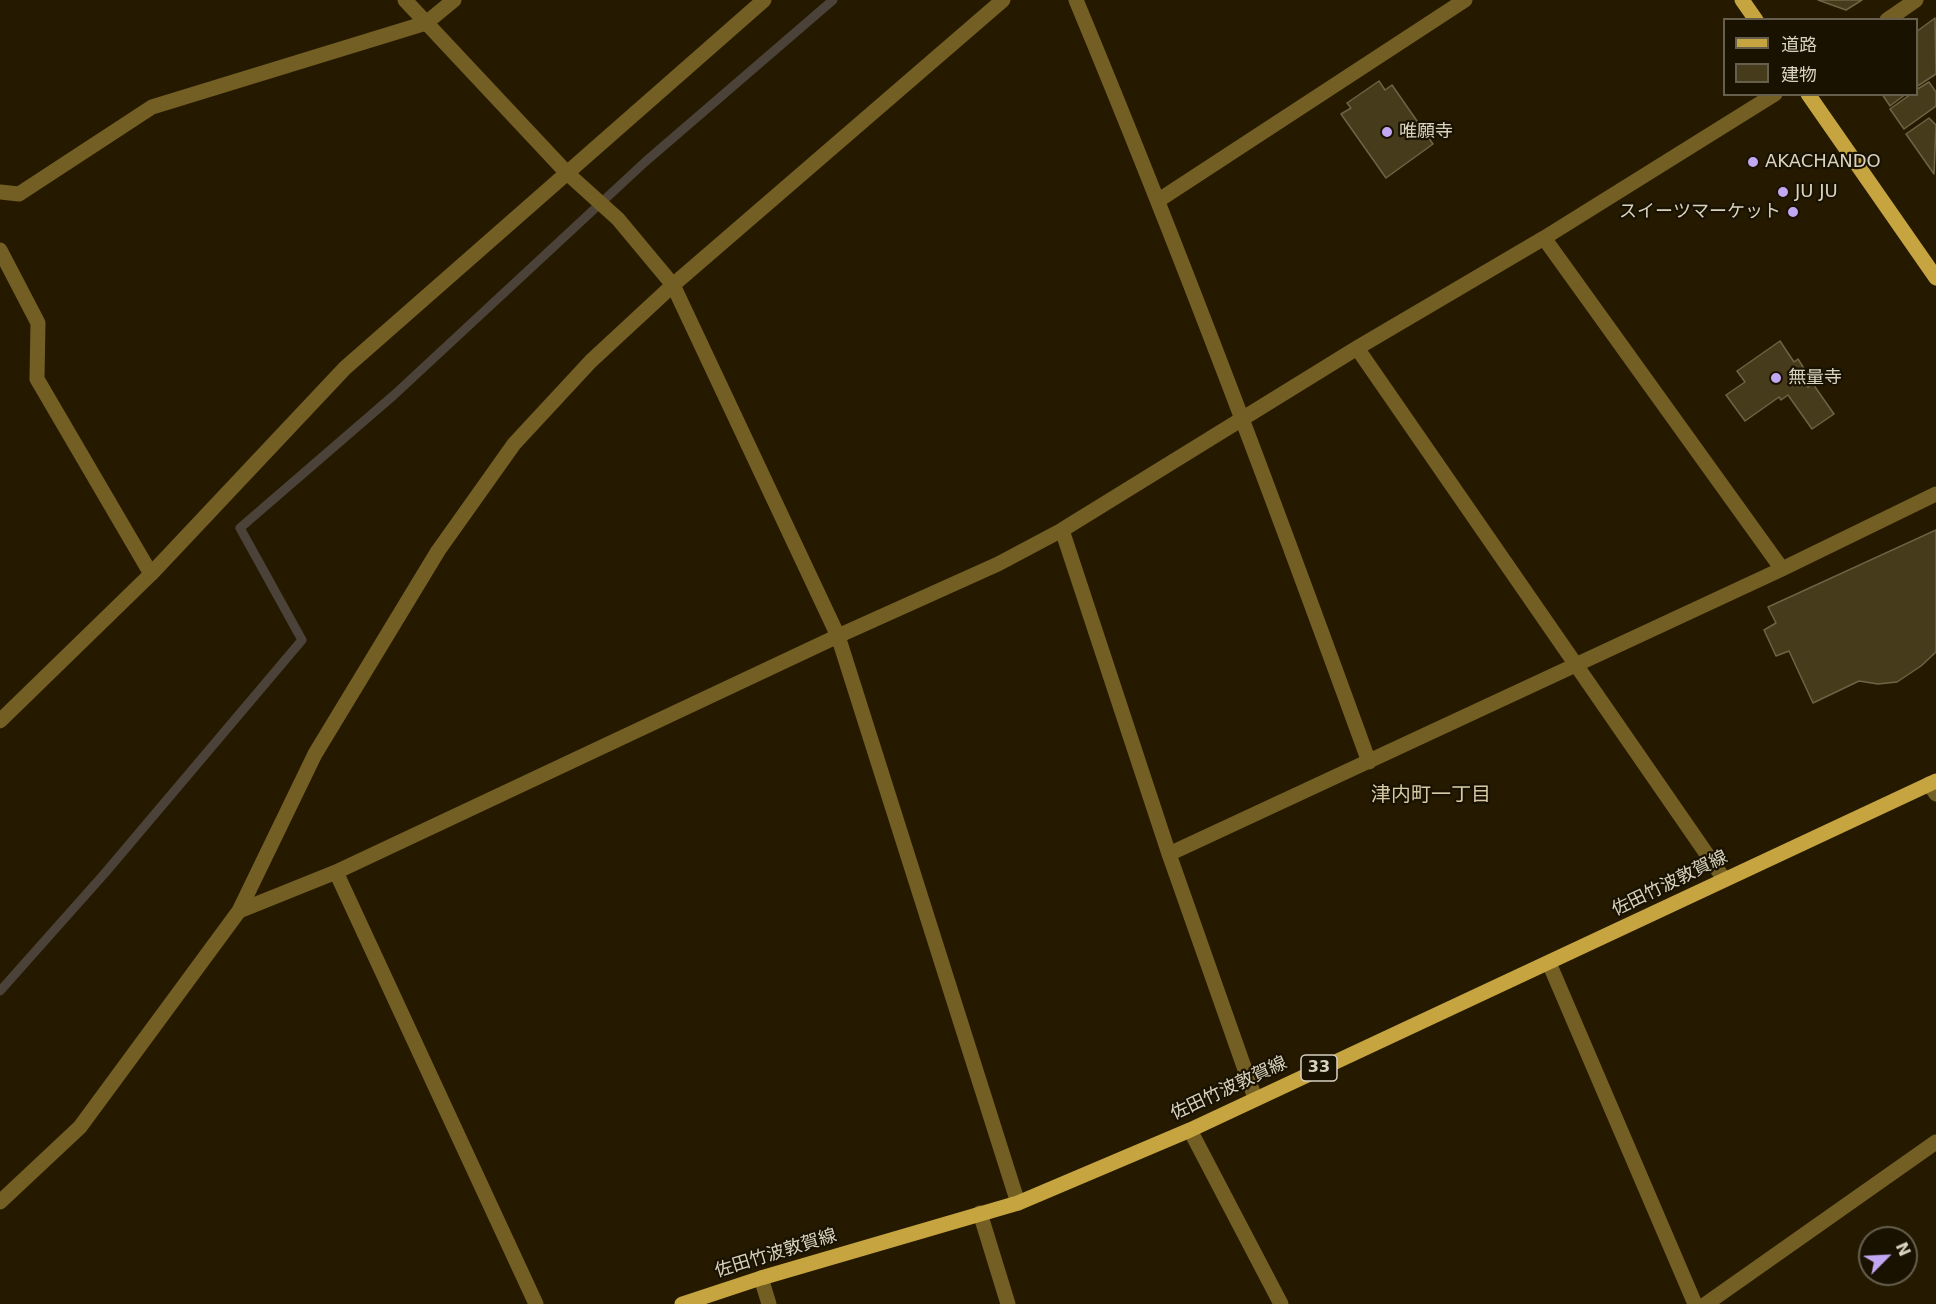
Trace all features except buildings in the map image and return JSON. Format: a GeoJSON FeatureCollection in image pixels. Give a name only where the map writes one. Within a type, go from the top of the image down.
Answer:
{"type":"FeatureCollection","features":[{"type":"Feature","properties":{"kind":"main road"},"geometry":{"type":"LineString","coordinates":[[1742,0],[1754,18]]}},
{"type":"Feature","properties":{"kind":"main road"},"geometry":{"type":"LineString","coordinates":[[1809,96],[1936,278]]}},
{"type":"Feature","properties":{"kind":"main road","name":"佐田竹波敦賀線"},"geometry":{"type":"LineString","coordinates":[[682,1304],[761,1278],[1018,1203],[1190,1130],[1724,879],[1934,786]]}},
{"type":"Feature","properties":{"kind":"street"},"geometry":{"type":"LineString","coordinates":[[405,0],[567,173],[618,219],[673,285],[838,636],[1018,1203]]}},
{"type":"Feature","properties":{"kind":"street"},"geometry":{"type":"LineString","coordinates":[[0,192],[19,194],[152,107],[426,23],[454,0]]}},
{"type":"Feature","properties":{"kind":"street"},"geometry":{"type":"LineString","coordinates":[[0,721],[151,574],[345,368],[764,0]]}},
{"type":"Feature","properties":{"kind":"street"},"geometry":{"type":"LineString","coordinates":[[0,1202],[80,1127],[239,911],[315,754],[438,551],[514,444],[591,361],[673,285],[1003,0]]}},
{"type":"Feature","properties":{"kind":"street"},"geometry":{"type":"LineString","coordinates":[[1076,0],[1159,200],[1244,418],[1369,762]]}},
{"type":"Feature","properties":{"kind":"street"},"geometry":{"type":"LineString","coordinates":[[1159,200],[1465,0]]}},
{"type":"Feature","properties":{"kind":"street"},"geometry":{"type":"LineString","coordinates":[[1890,18],[1916,0]]}},
{"type":"Feature","properties":{"kind":"street"},"geometry":{"type":"LineString","coordinates":[[239,911],[336,872],[838,636],[998,564],[1062,530],[1357,348],[1544,238],[1771,96]]}},
{"type":"Feature","properties":{"kind":"street"},"geometry":{"type":"LineString","coordinates":[[1544,238],[1782,569]]}},
{"type":"Feature","properties":{"kind":"street"},"geometry":{"type":"LineString","coordinates":[[0,250],[38,323],[37,379],[151,574]]}},
{"type":"Feature","properties":{"kind":"street"},"geometry":{"type":"LineString","coordinates":[[1357,348],[1574,666],[1724,879]]}},
{"type":"Feature","properties":{"kind":"street"},"geometry":{"type":"LineString","coordinates":[[1169,854],[1782,569],[1936,494]]}},
{"type":"Feature","properties":{"kind":"street"},"geometry":{"type":"LineString","coordinates":[[1062,530],[1169,854],[1255,1098]]}},
{"type":"Feature","properties":{"kind":"street"},"geometry":{"type":"LineString","coordinates":[[336,872],[536,1304]]}},
{"type":"Feature","properties":{"kind":"street"},"geometry":{"type":"LineString","coordinates":[[1549,963],[1695,1304]]}},
{"type":"Feature","properties":{"kind":"street"},"geometry":{"type":"LineString","coordinates":[[1190,1130],[1281,1304]]}},
{"type":"Feature","properties":{"kind":"street"},"geometry":{"type":"LineString","coordinates":[[1706,1304],[1936,1142]]}},
{"type":"Feature","properties":{"kind":"street"},"geometry":{"type":"LineString","coordinates":[[980,1213],[1008,1304]]}},
{"type":"Feature","properties":{"kind":"street"},"geometry":{"type":"LineString","coordinates":[[761,1278],[769,1304]]}},
{"type":"Feature","properties":{"kind":"waterway"},"geometry":{"type":"LineString","coordinates":[[0,991],[105,873],[302,640],[240,528],[394,395],[645,162],[833,0]]}},
{"type":"Feature","properties":{"kind":"place","name":"唯願寺"},"geometry":{"type":"Point","coordinates":[1387,132]}},
{"type":"Feature","properties":{"kind":"place","name":"AKACHANDO"},"geometry":{"type":"Point","coordinates":[1753,162]}},
{"type":"Feature","properties":{"kind":"place","name":"JU JU"},"geometry":{"type":"Point","coordinates":[1783,192]}},
{"type":"Feature","properties":{"kind":"place","name":"スイーツマーケット"},"geometry":{"type":"Point","coordinates":[1793,212]}},
{"type":"Feature","properties":{"kind":"place","name":"無量寺"},"geometry":{"type":"Point","coordinates":[1776,378]}},
{"type":"Feature","properties":{"kind":"district","name":"津内町一丁目"},"geometry":{"type":"Point","coordinates":[1431,796]}}]}
